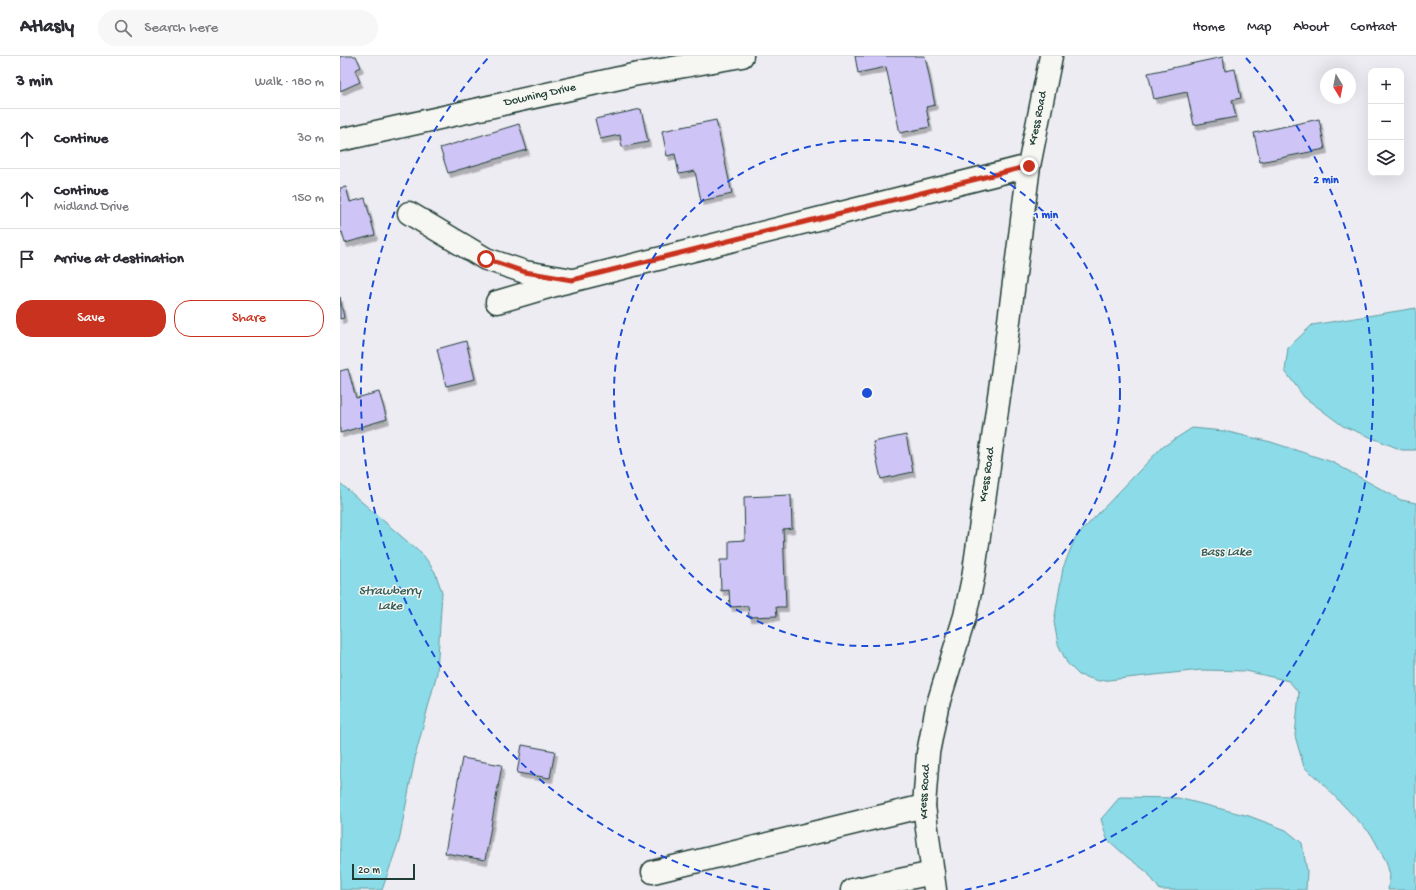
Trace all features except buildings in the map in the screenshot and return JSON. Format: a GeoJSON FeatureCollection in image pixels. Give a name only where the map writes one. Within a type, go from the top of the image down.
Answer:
{"type":"FeatureCollection","features":[{"type":"Feature","properties":{"kind":"street","name":"Downing Drive"},"geometry":{"type":"LineString","coordinates":[[340,140],[633,75],[742,56]]}},
{"type":"Feature","properties":{"kind":"street","name":"Kress Road"},"geometry":{"type":"LineString","coordinates":[[934,882],[924,806],[928,753],[937,707],[965,616],[973,578],[1002,375],[1029,166],[1051,56]]}},
{"type":"Feature","properties":{"kind":"street"},"geometry":{"type":"LineString","coordinates":[[497,302],[572,280],[1029,166]]}},
{"type":"Feature","properties":{"kind":"street"},"geometry":{"type":"LineString","coordinates":[[409,213],[486,259],[525,272],[572,280]]}},
{"type":"Feature","properties":{"kind":"street"},"geometry":{"type":"LineString","coordinates":[[653,872],[924,806]]}},
{"type":"Feature","properties":{"kind":"street"},"geometry":{"type":"LineString","coordinates":[[852,890],[934,882]]}},
{"type":"Feature","properties":{"kind":"water"},"geometry":{"type":"Polygon","coordinates":[[[1416,308],[1416,450],[1402,450],[1343,426],[1304,397],[1285,371],[1288,348],[1312,325],[1416,308]]]}},
{"type":"Feature","properties":{"kind":"water","name":"Bass Lake"},"geometry":{"type":"Polygon","coordinates":[[[1192,428],[1224,431],[1271,442],[1332,462],[1401,500],[1416,503],[1416,890],[1388,890],[1390,875],[1386,861],[1371,834],[1318,779],[1304,767],[1295,736],[1299,693],[1289,681],[1246,671],[1201,670],[1099,681],[1079,675],[1067,663],[1058,644],[1054,622],[1063,568],[1075,538],[1161,448],[1192,428]]]}},
{"type":"Feature","properties":{"kind":"water","name":"Strawberry Lake"},"geometry":{"type":"Polygon","coordinates":[[[340,483],[424,556],[435,572],[442,592],[437,673],[416,753],[399,841],[382,890],[340,890],[340,483]]]}},
{"type":"Feature","properties":{"kind":"water"},"geometry":{"type":"Polygon","coordinates":[[[1120,797],[1178,798],[1249,816],[1286,830],[1302,843],[1307,871],[1306,890],[1160,890],[1147,872],[1107,839],[1101,819],[1120,797]]]}},
{"type":"Feature","properties":{"kind":"route"},"geometry":{"type":"LineString","coordinates":[[486,259],[525,272],[572,280],[1029,166]]}}]}
